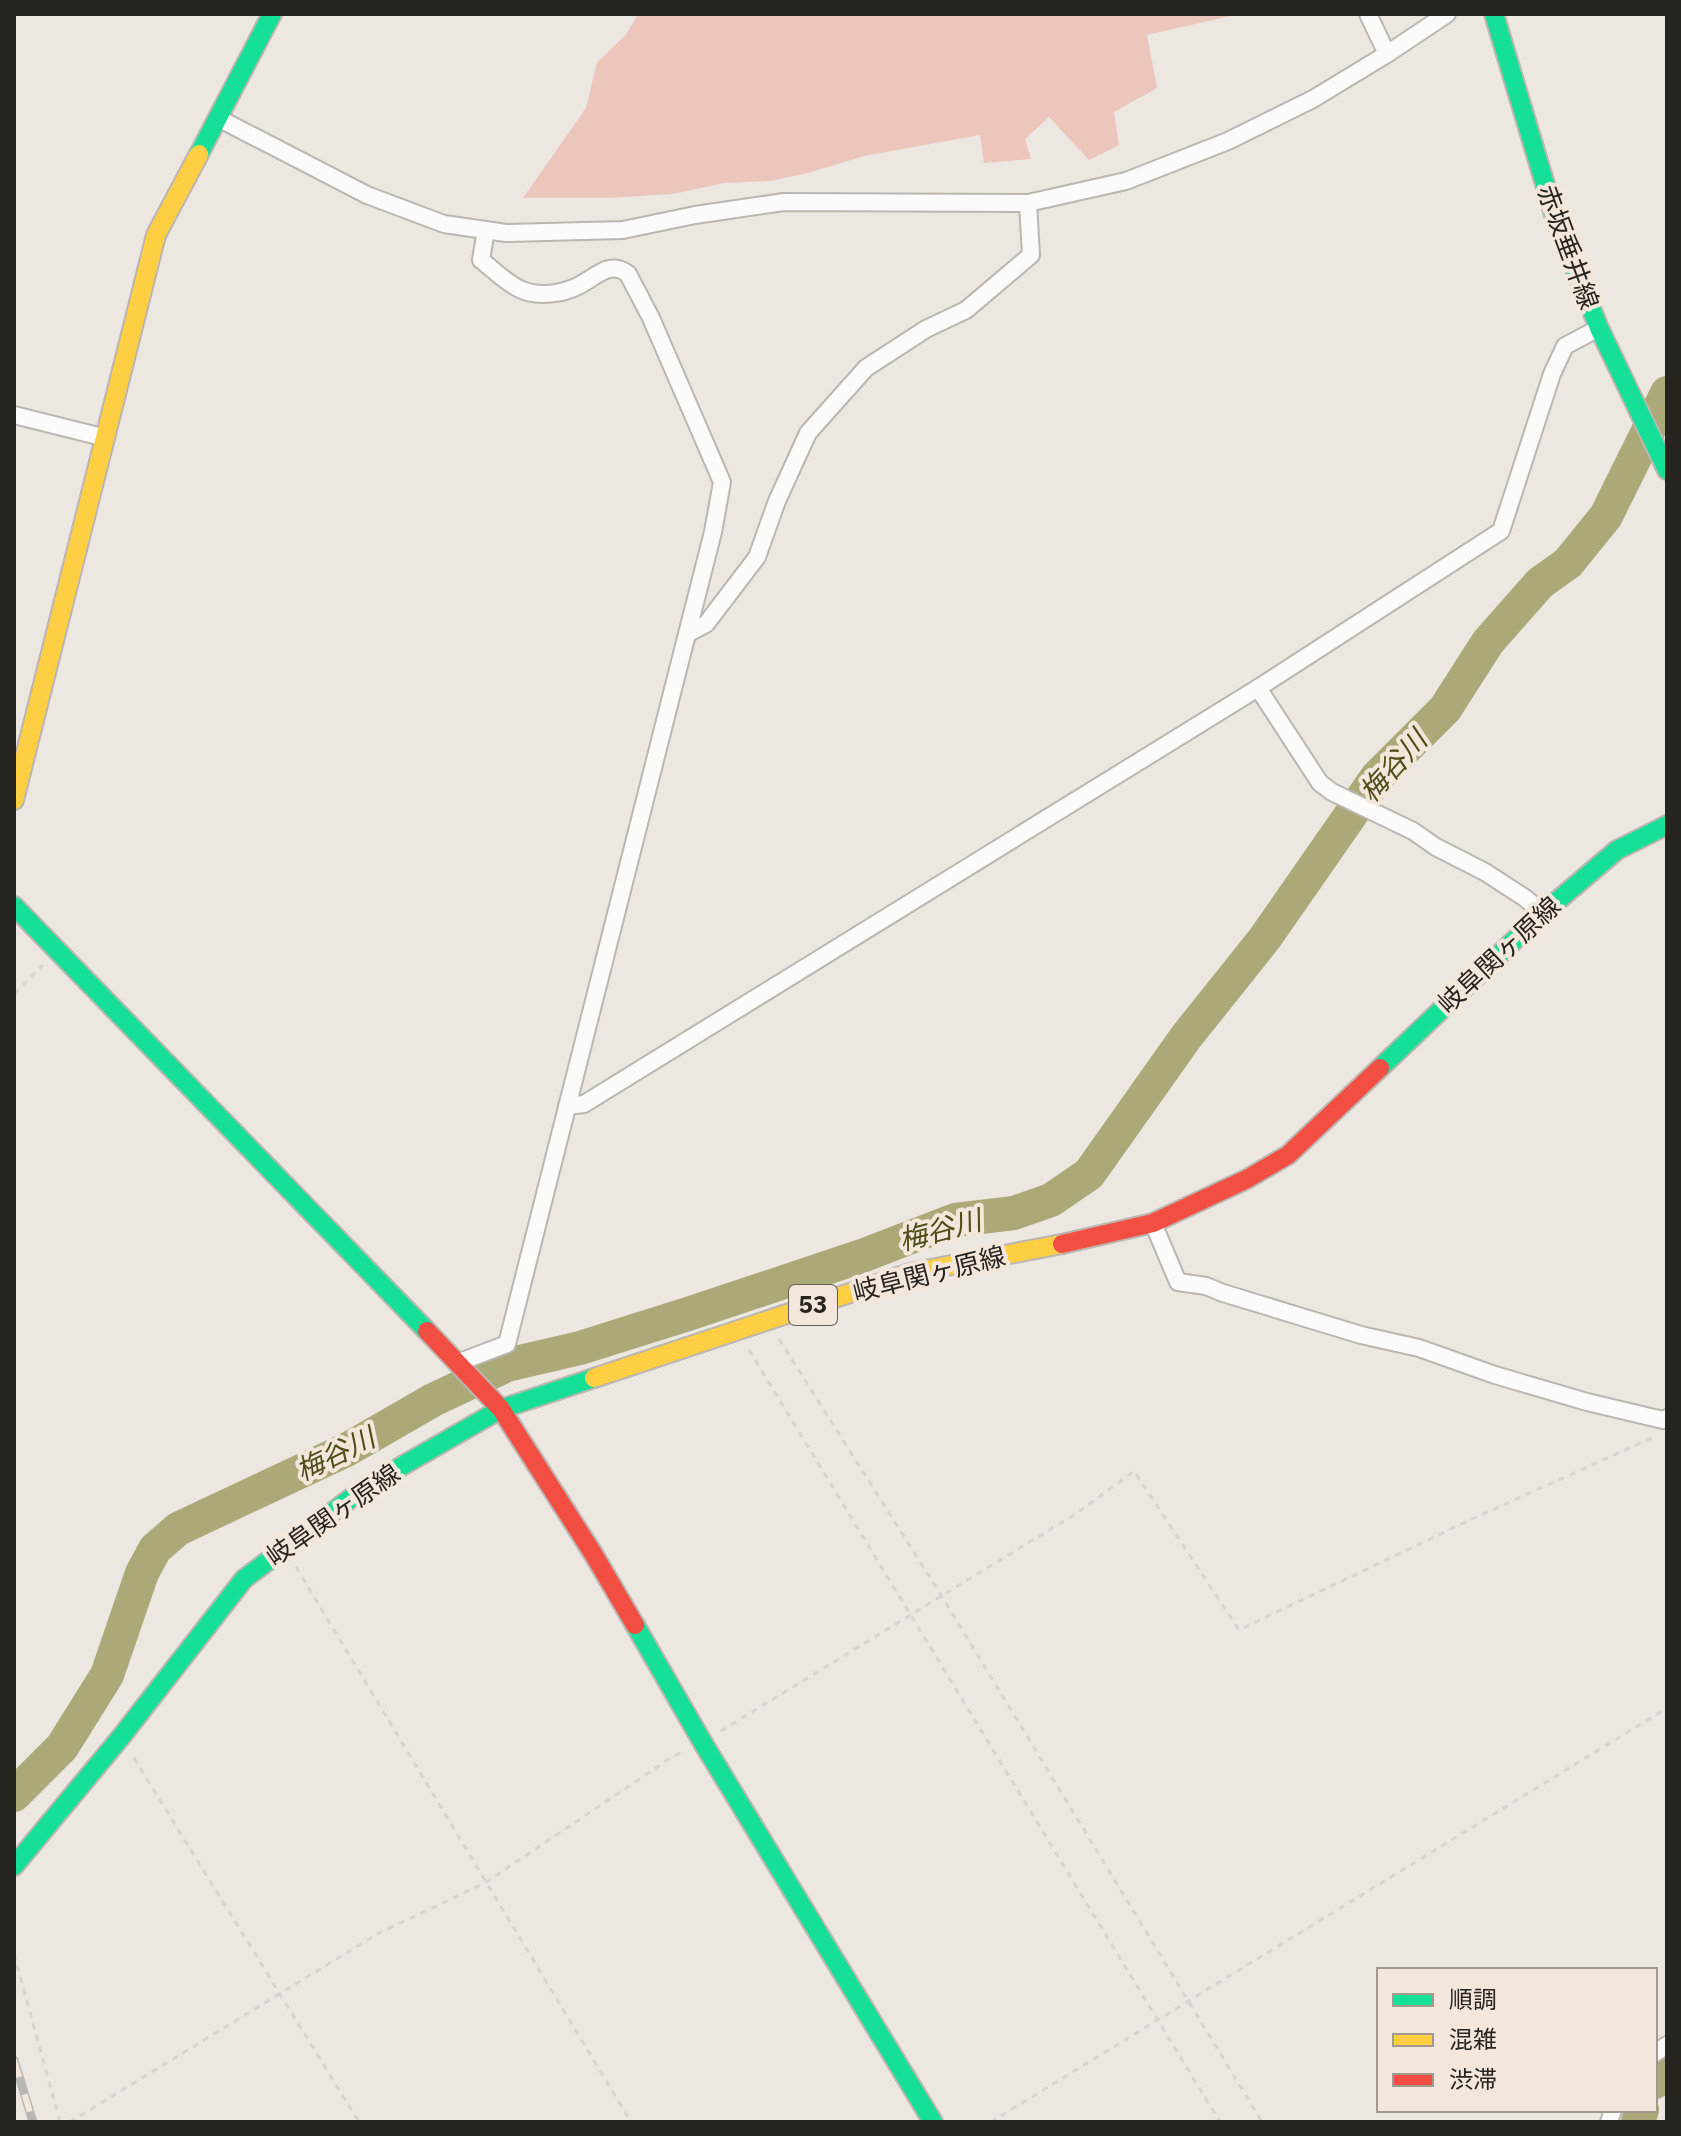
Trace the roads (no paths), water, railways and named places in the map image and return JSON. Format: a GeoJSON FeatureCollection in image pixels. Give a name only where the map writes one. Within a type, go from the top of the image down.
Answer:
{"type":"FeatureCollection","features":[{"type":"Feature","properties":{"kind":"main road"},"geometry":{"type":"LineString","coordinates":[[14,800],[156,235],[272,14]]}},
{"type":"Feature","properties":{"kind":"main road","name":"赤坂垂井線"},"geometry":{"type":"LineString","coordinates":[[1494,14],[1556,221],[1599,328],[1665,465]]}},
{"type":"Feature","properties":{"kind":"main road","name":"岐阜関ヶ原線"},"geometry":{"type":"LineString","coordinates":[[14,1866],[121,1737],[244,1579],[367,1486],[495,1402],[737,1330],[910,1273],[1091,1239],[1153,1223],[1247,1179],[1288,1155],[1543,913],[1617,850],[1667,825]]}},
{"type":"Feature","properties":{"kind":"main road"},"geometry":{"type":"LineString","coordinates":[[14,906],[495,1402],[594,1555],[703,1743],[933,2122]]}},
{"type":"Feature","properties":{"kind":"street"},"geometry":{"type":"LineString","coordinates":[[1368,14],[1387,54]]}},
{"type":"Feature","properties":{"kind":"street"},"geometry":{"type":"LineString","coordinates":[[218,118],[367,195],[444,224],[506,233],[623,230],[695,215],[784,202],[1028,203],[1126,181],[1228,141],[1313,99],[1447,14]]}},
{"type":"Feature","properties":{"kind":"street"},"geometry":{"type":"LineString","coordinates":[[687,634],[706,624],[757,557],[777,501],[808,433],[866,368],[926,329],[966,310],[1031,255],[1028,203]]}},
{"type":"Feature","properties":{"kind":"street"},"geometry":{"type":"LineString","coordinates":[[461,1366],[507,1344],[713,532],[722,482],[638,290],[628,274],[608,268],[564,291],[542,294],[523,290],[481,260],[486,230]]}},
{"type":"Feature","properties":{"kind":"street"},"geometry":{"type":"LineString","coordinates":[[567,1106],[584,1104],[1258,688],[1501,531],[1558,360],[1565,346],[1599,328]]}},
{"type":"Feature","properties":{"kind":"street"},"geometry":{"type":"LineString","coordinates":[[14,415],[106,438]]}},
{"type":"Feature","properties":{"kind":"street"},"geometry":{"type":"LineString","coordinates":[[1258,688],[1320,783],[1485,872],[1543,913]]}},
{"type":"Feature","properties":{"kind":"street"},"geometry":{"type":"LineString","coordinates":[[1153,1223],[1178,1282],[1206,1286],[1361,1335],[1419,1348],[1495,1375],[1587,1402],[1665,1419]]}},
{"type":"Feature","properties":{"kind":"waterway","name":"梅谷川"},"geometry":{"type":"LineString","coordinates":[[14,1795],[62,1747],[107,1675],[142,1573],[155,1549],[178,1529],[348,1449],[433,1400],[507,1365],[580,1348],[688,1314],[862,1256],[955,1220],[1014,1213],[1051,1200],[1089,1174],[1186,1037],[1265,938],[1377,777],[1445,709],[1488,642],[1540,583],[1568,563],[1606,516],[1667,393]]}},
{"type":"Feature","properties":{"kind":"waterway"},"geometry":{"type":"LineString","coordinates":[[1657,2080],[1667,2073]]}},
{"type":"Feature","properties":{"kind":"waterway"},"geometry":{"type":"LineString","coordinates":[[1638,2122],[1641,2112]]}},
{"type":"Feature","properties":{"kind":"railway"},"geometry":{"type":"LineString","coordinates":[[14,2060],[33,2122]]}}]}
